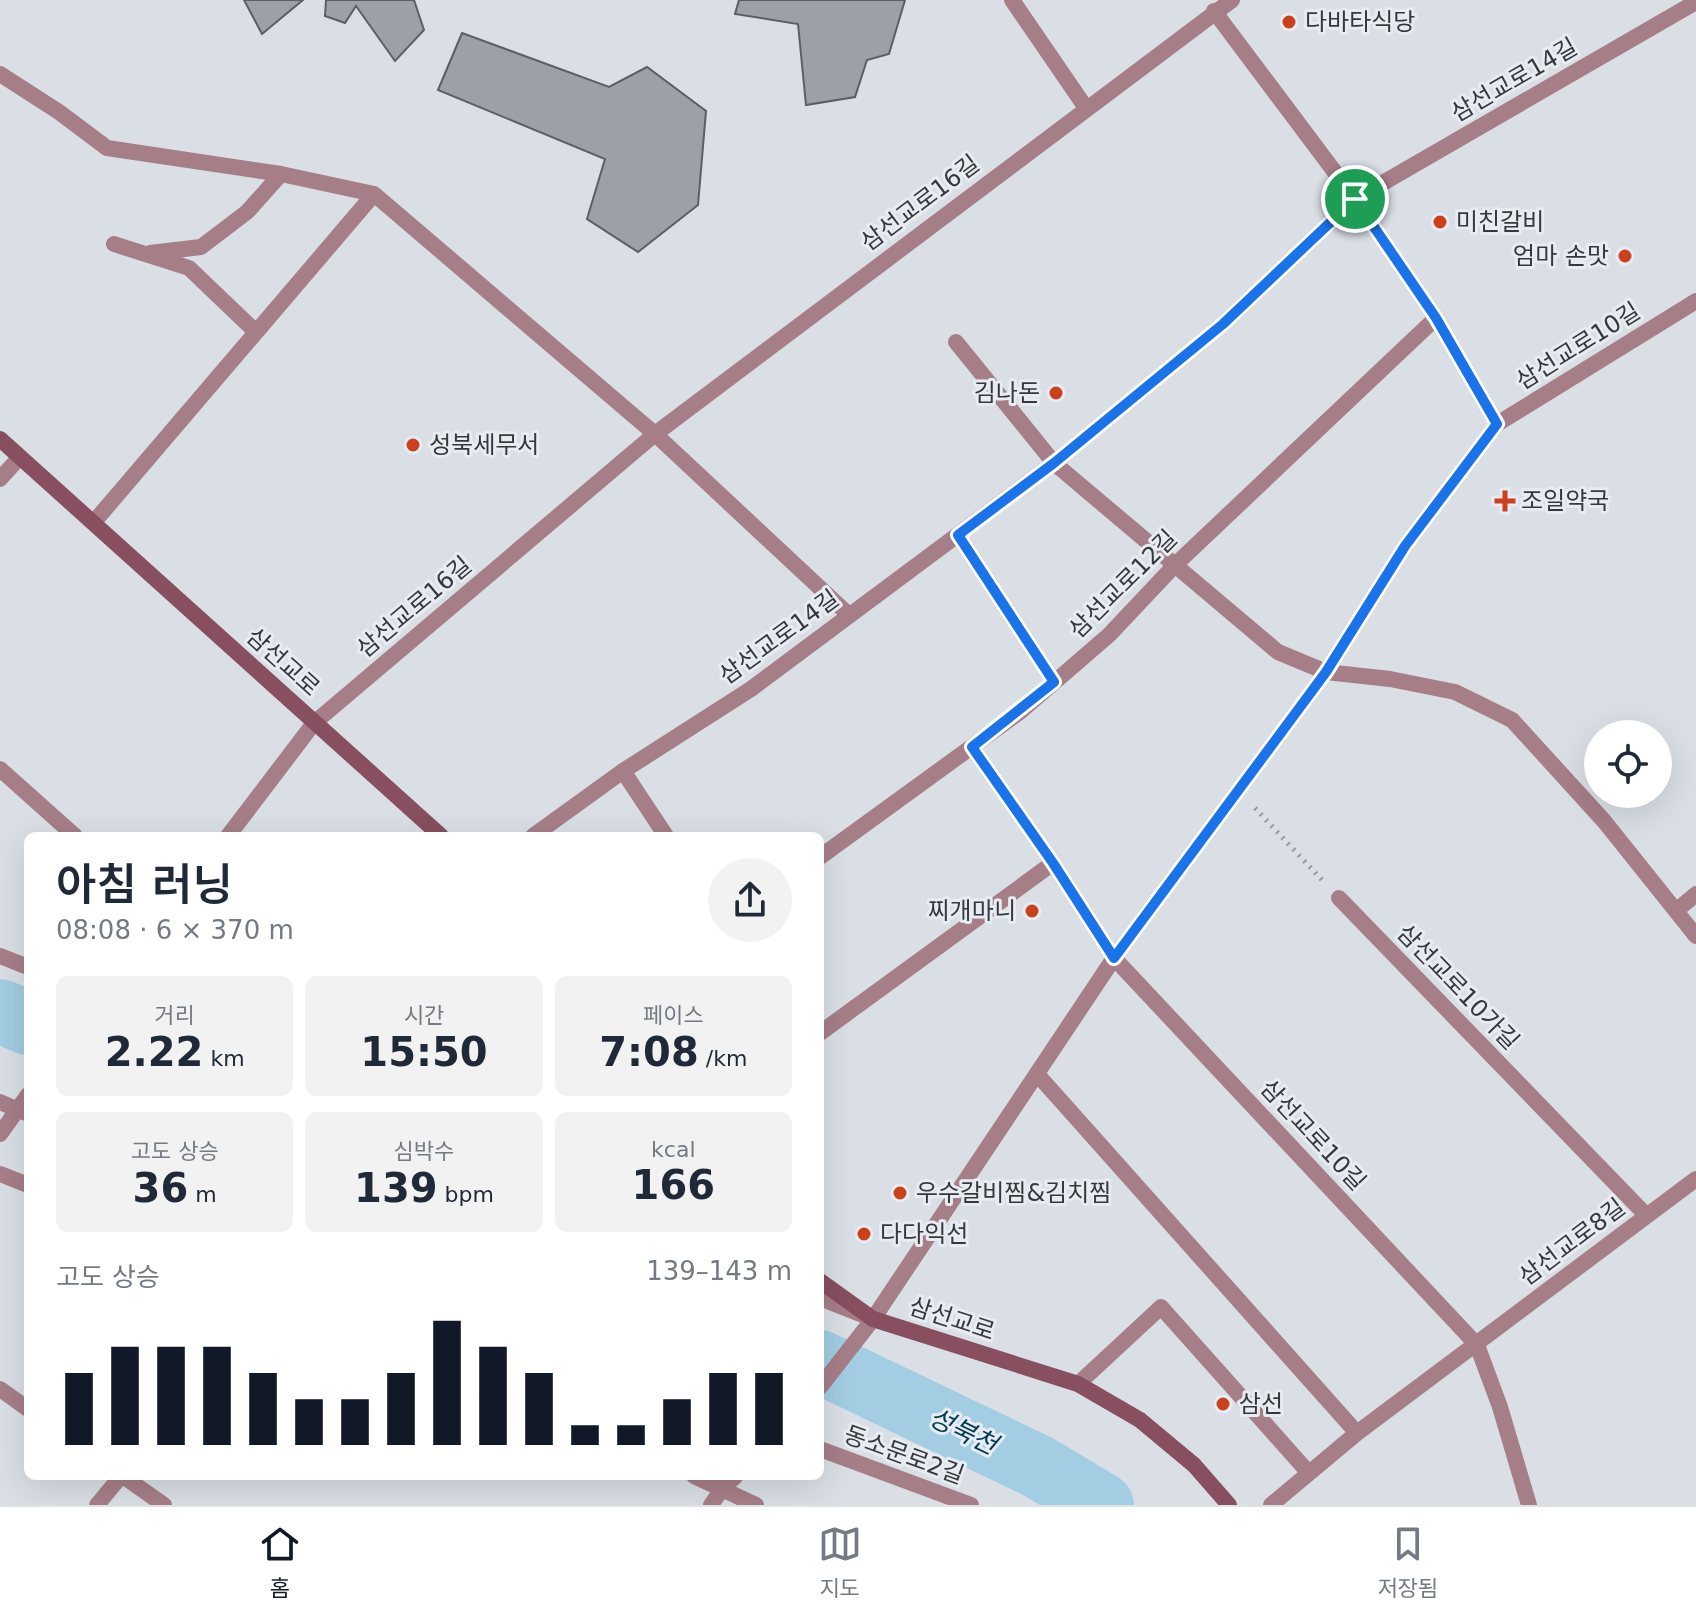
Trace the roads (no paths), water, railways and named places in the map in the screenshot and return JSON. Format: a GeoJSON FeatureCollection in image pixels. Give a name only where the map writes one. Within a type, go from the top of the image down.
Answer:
{"type":"FeatureCollection","features":[{"type":"Feature","properties":{"kind":"street"},"geometry":{"type":"LineString","coordinates":[[1012,0],[1086,108]]}},
{"type":"Feature","properties":{"kind":"street","name":"삼선교로16길"},"geometry":{"type":"LineString","coordinates":[[231,832],[314,723],[655,434],[1232,0]]}},
{"type":"Feature","properties":{"kind":"street","name":"삼선교로14길"},"geometry":{"type":"LineString","coordinates":[[539,832],[623,771],[751,689],[1054,463],[1223,324],[1355,199],[1696,2]]}},
{"type":"Feature","properties":{"kind":"street"},"geometry":{"type":"LineString","coordinates":[[1214,11],[1355,199],[1436,318],[1497,424]]}},
{"type":"Feature","properties":{"kind":"street"},"geometry":{"type":"LineString","coordinates":[[0,74],[107,148],[281,174],[374,194],[655,434],[849,615]]}},
{"type":"Feature","properties":{"kind":"street"},"geometry":{"type":"LineString","coordinates":[[144,254],[201,247],[247,212],[281,174]]}},
{"type":"Feature","properties":{"kind":"street"},"geometry":{"type":"LineString","coordinates":[[94,522],[374,194]]}},
{"type":"Feature","properties":{"kind":"street"},"geometry":{"type":"LineString","coordinates":[[114,244],[189,268],[256,332]]}},
{"type":"Feature","properties":{"kind":"street","name":"삼선교로10길"},"geometry":{"type":"LineString","coordinates":[[824,1382],[873,1319],[1114,958],[1326,672],[1405,546],[1497,424],[1696,301]]}},
{"type":"Feature","properties":{"kind":"street","name":"삼선교로12길"},"geometry":{"type":"LineString","coordinates":[[824,854],[972,747],[1109,635],[1175,565],[1436,318]]}},
{"type":"Feature","properties":{"kind":"street"},"geometry":{"type":"LineString","coordinates":[[956,342],[1054,463],[1278,652],[1326,672],[1390,679],[1455,692],[1512,720],[1604,821],[1696,936]]}},
{"type":"Feature","properties":{"kind":"street","name":"삼선교로"},"geometry":{"type":"LineString","coordinates":[[0,439],[437,832]]}},
{"type":"Feature","properties":{"kind":"street"},"geometry":{"type":"LineString","coordinates":[[0,479],[19,458]]}},
{"type":"Feature","properties":{"kind":"street"},"geometry":{"type":"LineString","coordinates":[[958,535],[1054,682]]}},
{"type":"Feature","properties":{"kind":"street","name":"삼선교로10길"},"geometry":{"type":"LineString","coordinates":[[972,747],[1053,863],[1114,958],[1477,1345]]}},
{"type":"Feature","properties":{"kind":"street"},"geometry":{"type":"LineString","coordinates":[[0,769],[71,832]]}},
{"type":"Feature","properties":{"kind":"street"},"geometry":{"type":"LineString","coordinates":[[623,771],[663,832]]}},
{"type":"Feature","properties":{"kind":"street"},"geometry":{"type":"LineString","coordinates":[[824,1030],[1053,863]]}},
{"type":"Feature","properties":{"kind":"street"},"geometry":{"type":"LineString","coordinates":[[1677,910],[1696,894]]}},
{"type":"Feature","properties":{"kind":"street","name":"삼선교로10가길"},"geometry":{"type":"LineString","coordinates":[[1339,898],[1646,1215]]}},
{"type":"Feature","properties":{"kind":"street"},"geometry":{"type":"LineString","coordinates":[[0,956],[24,965]]}},
{"type":"Feature","properties":{"kind":"street"},"geometry":{"type":"LineString","coordinates":[[1037,1074],[1357,1433]]}},
{"type":"Feature","properties":{"kind":"street"},"geometry":{"type":"LineString","coordinates":[[0,1102],[24,1105]]}},
{"type":"Feature","properties":{"kind":"street"},"geometry":{"type":"LineString","coordinates":[[0,1134],[24,1105]]}},
{"type":"Feature","properties":{"kind":"street"},"geometry":{"type":"LineString","coordinates":[[0,1174],[24,1183]]}},
{"type":"Feature","properties":{"kind":"street","name":"삼선교로8길"},"geometry":{"type":"LineString","coordinates":[[1271,1505],[1357,1433],[1696,1179]]}},
{"type":"Feature","properties":{"kind":"street","name":"삼선교로"},"geometry":{"type":"LineString","coordinates":[[824,1284],[873,1319],[1078,1384],[1140,1420],[1194,1465],[1229,1505]]}},
{"type":"Feature","properties":{"kind":"street"},"geometry":{"type":"LineString","coordinates":[[824,1300],[873,1319]]}},
{"type":"Feature","properties":{"kind":"street"},"geometry":{"type":"LineString","coordinates":[[1078,1384],[1161,1307],[1308,1472]]}},
{"type":"Feature","properties":{"kind":"street"},"geometry":{"type":"LineString","coordinates":[[1477,1345],[1500,1407],[1529,1505]]}},
{"type":"Feature","properties":{"kind":"street"},"geometry":{"type":"LineString","coordinates":[[0,1389],[24,1406]]}},
{"type":"Feature","properties":{"kind":"street","name":"동소문로2길"},"geometry":{"type":"LineString","coordinates":[[824,1450],[971,1505]]}},
{"type":"Feature","properties":{"kind":"street"},"geometry":{"type":"LineString","coordinates":[[97,1505],[119,1480]]}},
{"type":"Feature","properties":{"kind":"street"},"geometry":{"type":"LineString","coordinates":[[128,1480],[164,1505]]}},
{"type":"Feature","properties":{"kind":"street"},"geometry":{"type":"LineString","coordinates":[[703,1480],[756,1505]]}},
{"type":"Feature","properties":{"kind":"street"},"geometry":{"type":"LineString","coordinates":[[711,1505],[732,1480]]}},
{"type":"Feature","properties":{"kind":"waterway","name":"성북천"},"geometry":{"type":"LineString","coordinates":[[0,1011],[24,1021]]}},
{"type":"Feature","properties":{"kind":"waterway","name":"성북천"},"geometry":{"type":"LineString","coordinates":[[824,1364],[1037,1466],[1102,1505]]}},
{"type":"Feature","properties":{"kind":"place","name":"다바타식당"},"geometry":{"type":"Point","coordinates":[1289,22]}},
{"type":"Feature","properties":{"kind":"place","name":"미친갈비"},"geometry":{"type":"Point","coordinates":[1440,222]}},
{"type":"Feature","properties":{"kind":"place","name":"엄마 손맛"},"geometry":{"type":"Point","coordinates":[1625,256]}},
{"type":"Feature","properties":{"kind":"place","name":"김나돈"},"geometry":{"type":"Point","coordinates":[1056,393]}},
{"type":"Feature","properties":{"kind":"place","name":"성북세무서"},"geometry":{"type":"Point","coordinates":[413,445]}},
{"type":"Feature","properties":{"kind":"place","name":"조일약국"},"geometry":{"type":"Point","coordinates":[1505,501]}},
{"type":"Feature","properties":{"kind":"place","name":"찌개마니"},"geometry":{"type":"Point","coordinates":[1032,911]}},
{"type":"Feature","properties":{"kind":"place","name":"우수갈비찜&김치찜"},"geometry":{"type":"Point","coordinates":[900,1193]}},
{"type":"Feature","properties":{"kind":"place","name":"다다익선"},"geometry":{"type":"Point","coordinates":[864,1234]}},
{"type":"Feature","properties":{"kind":"place","name":"삼선"},"geometry":{"type":"Point","coordinates":[1223,1404]}}]}
